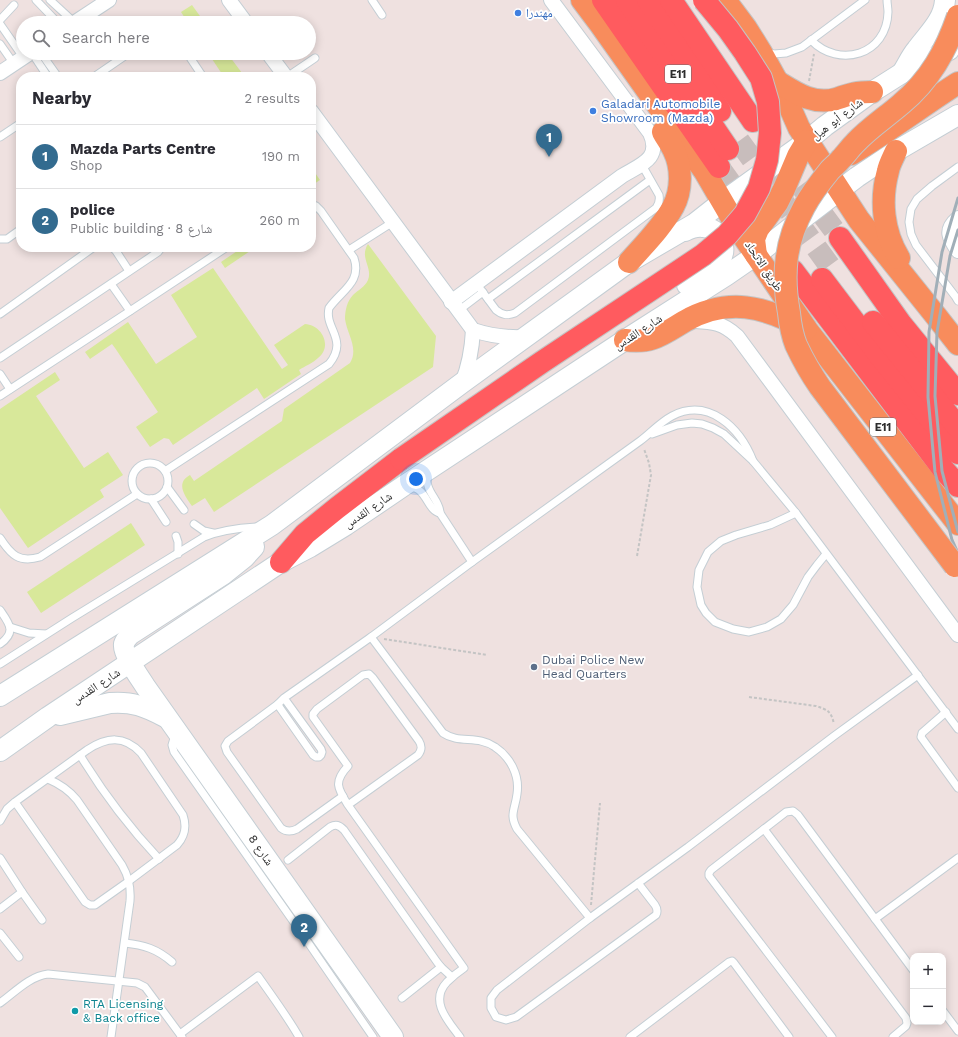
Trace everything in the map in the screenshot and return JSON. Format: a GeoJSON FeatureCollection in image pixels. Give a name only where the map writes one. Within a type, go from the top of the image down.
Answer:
{"type":"FeatureCollection","features":[{"type":"Feature","properties":{"kind":"highway"},"geometry":{"type":"LineString","coordinates":[[603,0],[728,152]]}},
{"type":"Feature","properties":{"kind":"highway","name":"E11"},"geometry":{"type":"LineString","coordinates":[[627,0],[728,152]]}},
{"type":"Feature","properties":{"kind":"highway","name":"E11"},"geometry":{"type":"LineString","coordinates":[[648,0],[681,49],[728,152]]}},
{"type":"Feature","properties":{"kind":"highway"},"geometry":{"type":"LineString","coordinates":[[671,0],[753,121]]}},
{"type":"Feature","properties":{"kind":"highway"},"geometry":{"type":"LineString","coordinates":[[282,562],[304,534],[401,459],[542,362],[703,255],[727,236],[745,214],[759,188],[767,160],[770,133],[768,102],[761,78],[728,29],[704,0]]}},
{"type":"Feature","properties":{"kind":"highway"},"geometry":{"type":"LineString","coordinates":[[840,238],[901,324],[958,394]]}},
{"type":"Feature","properties":{"kind":"highway"},"geometry":{"type":"LineString","coordinates":[[793,271],[943,469],[958,486]]}},
{"type":"Feature","properties":{"kind":"highway"},"geometry":{"type":"LineString","coordinates":[[958,427],[889,342],[828,276],[881,357],[958,453]]}},
{"type":"Feature","properties":{"kind":"main road","name":"طريق الاتحاد"},"geometry":{"type":"LineString","coordinates":[[582,0],[704,172],[737,227],[807,330],[958,524]]}},
{"type":"Feature","properties":{"kind":"main road"},"geometry":{"type":"LineString","coordinates":[[724,0],[746,28],[761,52],[778,82],[799,128],[858,220],[936,316],[957,339]]}},
{"type":"Feature","properties":{"kind":"main road"},"geometry":{"type":"LineString","coordinates":[[902,73],[917,49],[940,18],[944,0]]}},
{"type":"Feature","properties":{"kind":"main road"},"geometry":{"type":"LineString","coordinates":[[956,568],[820,387],[807,367],[796,343],[790,320],[786,296],[785,272],[788,249],[794,228],[804,207],[816,188],[854,144],[870,129],[902,104],[916,90],[944,52],[958,16]]}},
{"type":"Feature","properties":{"kind":"main road"},"geometry":{"type":"LineString","coordinates":[[600,24],[605,39],[612,52],[674,150],[679,167],[680,178],[674,206],[667,218],[629,262]]}},
{"type":"Feature","properties":{"kind":"main road","name":"شارع أبو هيل"},"geometry":{"type":"LineString","coordinates":[[722,202],[808,141],[825,126],[872,92],[902,73],[955,45]]}},
{"type":"Feature","properties":{"kind":"main road"},"geometry":{"type":"LineString","coordinates":[[778,82],[801,96],[816,101],[835,99],[852,93],[872,92]]}},
{"type":"Feature","properties":{"kind":"main road"},"geometry":{"type":"LineString","coordinates":[[840,160],[889,130],[941,93],[958,83]]}},
{"type":"Feature","properties":{"kind":"main road"},"geometry":{"type":"LineString","coordinates":[[756,255],[839,190],[896,151],[958,115]]}},
{"type":"Feature","properties":{"kind":"main road"},"geometry":{"type":"LineString","coordinates":[[756,255],[754,239],[755,234],[784,189],[798,156],[808,141]]}},
{"type":"Feature","properties":{"kind":"main road"},"geometry":{"type":"LineString","coordinates":[[896,151],[888,171],[884,194],[884,215],[888,235],[897,254],[936,316]]}},
{"type":"Feature","properties":{"kind":"main road"},"geometry":{"type":"LineString","coordinates":[[684,231],[722,202],[750,204],[776,203],[808,198],[839,190]]}},
{"type":"Feature","properties":{"kind":"main road"},"geometry":{"type":"LineString","coordinates":[[0,696],[272,526],[462,383],[629,262],[695,226],[713,229],[719,235],[724,246],[720,263],[649,311],[636,323],[625,340],[640,341],[654,339],[686,320],[718,308],[732,306],[746,307],[771,313],[807,330]]}},
{"type":"Feature","properties":{"kind":"main road","name":"شارع القدس"},"geometry":{"type":"LineString","coordinates":[[0,751],[48,717],[282,562],[346,525],[756,255]]}},
{"type":"Feature","properties":{"kind":"main road","name":"شارع 8"},"geometry":{"type":"LineString","coordinates":[[272,526],[244,558],[224,574],[126,639],[124,645],[125,651],[130,663],[145,686],[311,934],[392,1037]]}},
{"type":"Feature","properties":{"kind":"main road"},"geometry":{"type":"LineString","coordinates":[[48,717],[118,702],[150,708],[172,725]]}},
{"type":"Feature","properties":{"kind":"street"},"geometry":{"type":"LineString","coordinates":[[85,16],[109,0]]}},
{"type":"Feature","properties":{"kind":"street"},"geometry":{"type":"LineString","coordinates":[[229,0],[241,16]]}},
{"type":"Feature","properties":{"kind":"street"},"geometry":{"type":"LineString","coordinates":[[455,306],[622,176],[642,165],[652,153],[654,146],[650,133],[551,0]]}},
{"type":"Feature","properties":{"kind":"street"},"geometry":{"type":"LineString","coordinates":[[0,73],[20,60]]}},
{"type":"Feature","properties":{"kind":"street"},"geometry":{"type":"LineString","coordinates":[[273,60],[282,72]]}},
{"type":"Feature","properties":{"kind":"street"},"geometry":{"type":"LineString","coordinates":[[316,118],[473,330],[499,337],[526,337]]}},
{"type":"Feature","properties":{"kind":"street"},"geometry":{"type":"LineString","coordinates":[[958,218],[949,228],[949,235],[958,251]]}},
{"type":"Feature","properties":{"kind":"street"},"geometry":{"type":"LineString","coordinates":[[686,320],[714,322],[723,325],[737,336],[958,635]]}},
{"type":"Feature","properties":{"kind":"street"},"geometry":{"type":"LineString","coordinates":[[462,383],[470,357],[473,330]]}},
{"type":"Feature","properties":{"kind":"lane"},"geometry":{"type":"LineString","coordinates":[[36,0],[51,16]]}},
{"type":"Feature","properties":{"kind":"lane"},"geometry":{"type":"LineString","coordinates":[[50,0],[67,16]]}},
{"type":"Feature","properties":{"kind":"lane"},"geometry":{"type":"LineString","coordinates":[[372,0],[382,15]]}},
{"type":"Feature","properties":{"kind":"lane"},"geometry":{"type":"LineString","coordinates":[[761,52],[774,54],[786,53],[814,42],[865,0]]}},
{"type":"Feature","properties":{"kind":"lane"},"geometry":{"type":"LineString","coordinates":[[814,42],[826,51],[836,55],[847,56],[858,54],[868,49],[877,42],[883,33],[887,22],[887,0]]}},
{"type":"Feature","properties":{"kind":"lane"},"geometry":{"type":"LineString","coordinates":[[0,20],[14,5]]}},
{"type":"Feature","properties":{"kind":"lane"},"geometry":{"type":"LineString","coordinates":[[0,24],[16,45]]}},
{"type":"Feature","properties":{"kind":"lane"},"geometry":{"type":"LineString","coordinates":[[0,44],[16,52]]}},
{"type":"Feature","properties":{"kind":"lane"},"geometry":{"type":"LineString","coordinates":[[28,60],[42,72]]}},
{"type":"Feature","properties":{"kind":"lane"},"geometry":{"type":"LineString","coordinates":[[46,60],[54,72]]}},
{"type":"Feature","properties":{"kind":"lane"},"geometry":{"type":"LineString","coordinates":[[101,72],[119,60]]}},
{"type":"Feature","properties":{"kind":"lane"},"geometry":{"type":"LineString","coordinates":[[192,60],[200,72]]}},
{"type":"Feature","properties":{"kind":"lane"},"geometry":{"type":"LineString","coordinates":[[294,72],[312,60]]}},
{"type":"Feature","properties":{"kind":"lane"},"geometry":{"type":"LineString","coordinates":[[0,137],[16,126]]}},
{"type":"Feature","properties":{"kind":"lane"},"geometry":{"type":"LineString","coordinates":[[480,288],[496,310],[500,313],[510,315],[515,313],[656,208],[659,205],[659,195],[642,165]]}},
{"type":"Feature","properties":{"kind":"lane"},"geometry":{"type":"LineString","coordinates":[[958,167],[917,198],[911,210],[909,222],[911,234],[916,245],[958,301]]}},
{"type":"Feature","properties":{"kind":"lane"},"geometry":{"type":"LineString","coordinates":[[488,300],[650,180]]}},
{"type":"Feature","properties":{"kind":"lane"},"geometry":{"type":"LineString","coordinates":[[165,471],[329,364],[335,354],[337,342],[328,318],[329,308],[352,282],[356,271],[356,264],[354,258],[321,210],[316,206]]}},
{"type":"Feature","properties":{"kind":"lane"},"geometry":{"type":"LineString","coordinates":[[348,250],[393,222]]}},
{"type":"Feature","properties":{"kind":"lane"},"geometry":{"type":"LineString","coordinates":[[0,239],[7,239],[16,233]]}},
{"type":"Feature","properties":{"kind":"lane"},"geometry":{"type":"LineString","coordinates":[[0,314],[87,252]]}},
{"type":"Feature","properties":{"kind":"lane"},"geometry":{"type":"LineString","coordinates":[[117,252],[129,271]]}},
{"type":"Feature","properties":{"kind":"lane"},"geometry":{"type":"LineString","coordinates":[[0,358],[158,252]]}},
{"type":"Feature","properties":{"kind":"lane"},"geometry":{"type":"LineString","coordinates":[[0,396],[219,252]]}},
{"type":"Feature","properties":{"kind":"lane"},"geometry":{"type":"LineString","coordinates":[[111,284],[130,311]]}},
{"type":"Feature","properties":{"kind":"lane"},"geometry":{"type":"LineString","coordinates":[[0,374],[10,390]]}},
{"type":"Feature","properties":{"kind":"lane"},"geometry":{"type":"LineString","coordinates":[[343,796],[297,829],[289,832],[284,831],[226,749],[226,743],[278,704],[280,700],[371,637],[640,441],[664,420],[683,412],[692,411],[702,411],[719,417],[734,430],[745,444],[753,461]]}},
{"type":"Feature","properties":{"kind":"lane"},"geometry":{"type":"LineString","coordinates":[[648,435],[677,425],[692,423],[702,424],[724,434],[753,461],[796,513],[958,729]]}},
{"type":"Feature","properties":{"kind":"lane"},"geometry":{"type":"LineString","coordinates":[[144,464],[156,464],[165,471],[168,482],[167,487],[161,496],[151,499],[141,497],[134,489],[132,477],[139,467],[144,464]]}},
{"type":"Feature","properties":{"kind":"lane"},"geometry":{"type":"LineString","coordinates":[[428,470],[428,486],[438,504],[440,513],[472,562]]}},
{"type":"Feature","properties":{"kind":"lane"},"geometry":{"type":"LineString","coordinates":[[405,485],[413,487],[421,492],[432,508],[440,513]]}},
{"type":"Feature","properties":{"kind":"lane"},"geometry":{"type":"LineString","coordinates":[[167,487],[184,510]]}},
{"type":"Feature","properties":{"kind":"lane"},"geometry":{"type":"LineString","coordinates":[[0,538],[7,549],[19,558],[26,560],[40,557],[137,494]]}},
{"type":"Feature","properties":{"kind":"lane"},"geometry":{"type":"LineString","coordinates":[[151,499],[166,522]]}},
{"type":"Feature","properties":{"kind":"lane"},"geometry":{"type":"LineString","coordinates":[[796,513],[770,525],[721,541],[708,552],[699,570],[697,587],[701,605],[706,613],[716,622],[733,629],[749,632],[767,628],[781,619],[793,605],[808,577],[826,554]]}},
{"type":"Feature","properties":{"kind":"lane"},"geometry":{"type":"LineString","coordinates":[[194,524],[204,530],[214,533]]}},
{"type":"Feature","properties":{"kind":"lane"},"geometry":{"type":"LineString","coordinates":[[0,664],[204,537],[235,528],[272,526]]}},
{"type":"Feature","properties":{"kind":"lane"},"geometry":{"type":"LineString","coordinates":[[176,536],[178,542],[178,554]]}},
{"type":"Feature","properties":{"kind":"lane"},"geometry":{"type":"LineString","coordinates":[[0,610],[10,627],[9,636],[0,644]]}},
{"type":"Feature","properties":{"kind":"lane"},"geometry":{"type":"LineString","coordinates":[[10,627],[29,633],[46,634]]}},
{"type":"Feature","properties":{"kind":"lane"},"geometry":{"type":"LineString","coordinates":[[371,637],[443,733],[456,739],[484,741],[503,752],[510,761],[517,782],[513,822],[517,829],[590,918]]}},
{"type":"Feature","properties":{"kind":"lane"},"geometry":{"type":"LineString","coordinates":[[348,806],[418,755],[422,748],[419,741],[369,674],[363,675],[317,709],[313,714],[314,720],[348,766],[339,781],[340,792],[348,806],[464,968],[447,982],[442,989],[440,1000],[442,1011],[460,1037]]}},
{"type":"Feature","properties":{"kind":"lane"},"geometry":{"type":"LineString","coordinates":[[638,883],[655,905],[657,909],[656,915],[516,1017],[506,1020],[496,1017],[491,1008],[491,998],[497,990],[590,918],[638,883],[688,847],[834,736],[918,675]]}},
{"type":"Feature","properties":{"kind":"lane"},"geometry":{"type":"LineString","coordinates":[[278,704],[313,755],[319,757],[322,752],[321,749],[284,698]]}},
{"type":"Feature","properties":{"kind":"lane"},"geometry":{"type":"LineString","coordinates":[[946,712],[922,732],[921,737],[958,788]]}},
{"type":"Feature","properties":{"kind":"lane"},"geometry":{"type":"LineString","coordinates":[[0,821],[7,809],[15,802],[96,744],[106,740],[111,740],[125,741],[141,753],[183,815],[185,831],[182,840],[177,846],[130,881],[95,905],[90,906],[87,904],[15,802]]}},
{"type":"Feature","properties":{"kind":"lane"},"geometry":{"type":"LineString","coordinates":[[80,755],[100,787],[122,817],[159,859]]}},
{"type":"Feature","properties":{"kind":"lane"},"geometry":{"type":"LineString","coordinates":[[48,779],[64,787],[77,800],[122,865],[130,881],[130,901],[112,1037]]}},
{"type":"Feature","properties":{"kind":"lane"},"geometry":{"type":"LineString","coordinates":[[832,1037],[709,876],[709,872],[711,870],[786,812],[796,812],[910,966]]}},
{"type":"Feature","properties":{"kind":"lane"},"geometry":{"type":"LineString","coordinates":[[288,860],[333,825],[341,827],[441,967],[452,977]]}},
{"type":"Feature","properties":{"kind":"lane"},"geometry":{"type":"LineString","coordinates":[[764,829],[906,1018],[908,1023],[906,1026],[893,1037]]}},
{"type":"Feature","properties":{"kind":"lane"},"geometry":{"type":"LineString","coordinates":[[0,858],[42,920]]}},
{"type":"Feature","properties":{"kind":"lane"},"geometry":{"type":"LineString","coordinates":[[875,919],[958,858]]}},
{"type":"Feature","properties":{"kind":"lane"},"geometry":{"type":"LineString","coordinates":[[0,909],[22,892]]}},
{"type":"Feature","properties":{"kind":"lane"},"geometry":{"type":"LineString","coordinates":[[0,933],[18,957]]}},
{"type":"Feature","properties":{"kind":"lane"},"geometry":{"type":"LineString","coordinates":[[311,934],[372,1037]]}},
{"type":"Feature","properties":{"kind":"lane"},"geometry":{"type":"LineString","coordinates":[[125,943],[146,946],[155,950],[172,962]]}},
{"type":"Feature","properties":{"kind":"lane"},"geometry":{"type":"LineString","coordinates":[[630,1037],[732,961],[789,1037]]}},
{"type":"Feature","properties":{"kind":"lane"},"geometry":{"type":"LineString","coordinates":[[402,998],[441,967]]}},
{"type":"Feature","properties":{"kind":"lane"},"geometry":{"type":"LineString","coordinates":[[0,1003],[30,980],[42,975],[55,974],[137,983],[148,990],[181,1035],[258,976],[283,1011],[299,1037]]}},
{"type":"Feature","properties":{"kind":"lane"},"geometry":{"type":"LineString","coordinates":[[946,1016],[957,1035]]}},
{"type":"Feature","properties":{"kind":"path"},"geometry":{"type":"LineString","coordinates":[[809,82],[814,42]]}},
{"type":"Feature","properties":{"kind":"path"},"geometry":{"type":"LineString","coordinates":[[637,556],[651,475],[646,452],[640,441]]}},
{"type":"Feature","properties":{"kind":"path"},"geometry":{"type":"LineString","coordinates":[[371,637],[487,655]]}},
{"type":"Feature","properties":{"kind":"path"},"geometry":{"type":"LineString","coordinates":[[749,696],[816,706],[826,709],[832,717],[835,726],[834,736]]}},
{"type":"Feature","properties":{"kind":"path"},"geometry":{"type":"LineString","coordinates":[[590,918],[600,803]]}},
{"type":"Feature","properties":{"kind":"green space"},"geometry":{"type":"Polygon","coordinates":[[[192,5],[200,16],[184,16],[181,12],[192,5]]]}},
{"type":"Feature","properties":{"kind":"green space"},"geometry":{"type":"Polygon","coordinates":[[[213,60],[232,60],[241,72],[221,72],[213,60]]]}},
{"type":"Feature","properties":{"kind":"green space"},"geometry":{"type":"Polygon","coordinates":[[[316,174],[320,180],[316,183],[316,174]]]}},
{"type":"Feature","properties":{"kind":"green space"},"geometry":{"type":"Polygon","coordinates":[[[368,244],[436,336],[433,367],[214,512],[205,498],[192,506],[184,494],[182,486],[185,478],[190,475],[194,481],[282,421],[284,409],[350,363],[353,346],[346,325],[345,313],[351,297],[363,287],[368,280],[369,271],[365,254],[368,244]]]}},
{"type":"Feature","properties":{"kind":"green space"},"geometry":{"type":"Polygon","coordinates":[[[236,252],[249,252],[225,268],[221,262],[236,252]]]}},
{"type":"Feature","properties":{"kind":"green space"},"geometry":{"type":"Polygon","coordinates":[[[213,268],[282,369],[288,365],[274,345],[305,324],[311,325],[321,332],[324,337],[325,348],[316,360],[299,370],[301,374],[264,399],[257,388],[173,445],[169,439],[164,438],[150,447],[136,427],[158,412],[115,348],[112,344],[90,359],[85,352],[128,322],[156,364],[197,337],[171,295],[213,268]]]}},
{"type":"Feature","properties":{"kind":"green space"},"geometry":{"type":"Polygon","coordinates":[[[55,372],[60,380],[36,396],[84,468],[108,452],[123,475],[100,490],[104,497],[28,548],[0,508],[0,409],[55,372]]]}},
{"type":"Feature","properties":{"kind":"green space"},"geometry":{"type":"Polygon","coordinates":[[[131,523],[145,545],[41,613],[27,592],[131,523]]]}},
{"type":"Feature","properties":{"kind":"tunnel"},"geometry":{"type":"LineString","coordinates":[[739,141],[834,272]]}},
{"type":"Feature","properties":{"kind":"tunnel"},"geometry":{"type":"LineString","coordinates":[[781,159],[840,238]]}},
{"type":"Feature","properties":{"kind":"tunnel"},"geometry":{"type":"LineString","coordinates":[[719,167],[748,208]]}},
{"type":"Feature","properties":{"kind":"railway"},"geometry":{"type":"LineString","coordinates":[[958,198],[942,252],[929,332],[928,397],[935,472],[952,540],[958,553]]}},
{"type":"Feature","properties":{"kind":"railway"},"geometry":{"type":"LineString","coordinates":[[958,230],[950,256],[937,332],[935,396],[942,471],[958,532]]}},
{"type":"Feature","properties":{"kind":"place","name":"مهندرا"},"geometry":{"type":"Point","coordinates":[518,13]}},
{"type":"Feature","properties":{"kind":"place","name":"Galadari Automobile Showroom (Mazda)"},"geometry":{"type":"Point","coordinates":[593,111]}},
{"type":"Feature","properties":{"kind":"place","name":"Mazda Parts Centre"},"geometry":{"type":"Point","coordinates":[549,157]}},
{"type":"Feature","properties":{"kind":"place","name":"Dubai Police New Head Quarters"},"geometry":{"type":"Point","coordinates":[534,667]}},
{"type":"Feature","properties":{"kind":"place","name":"police"},"geometry":{"type":"Point","coordinates":[304,947]}},
{"type":"Feature","properties":{"kind":"place","name":"RTA Licensing & Back office"},"geometry":{"type":"Point","coordinates":[75,1011]}}]}
